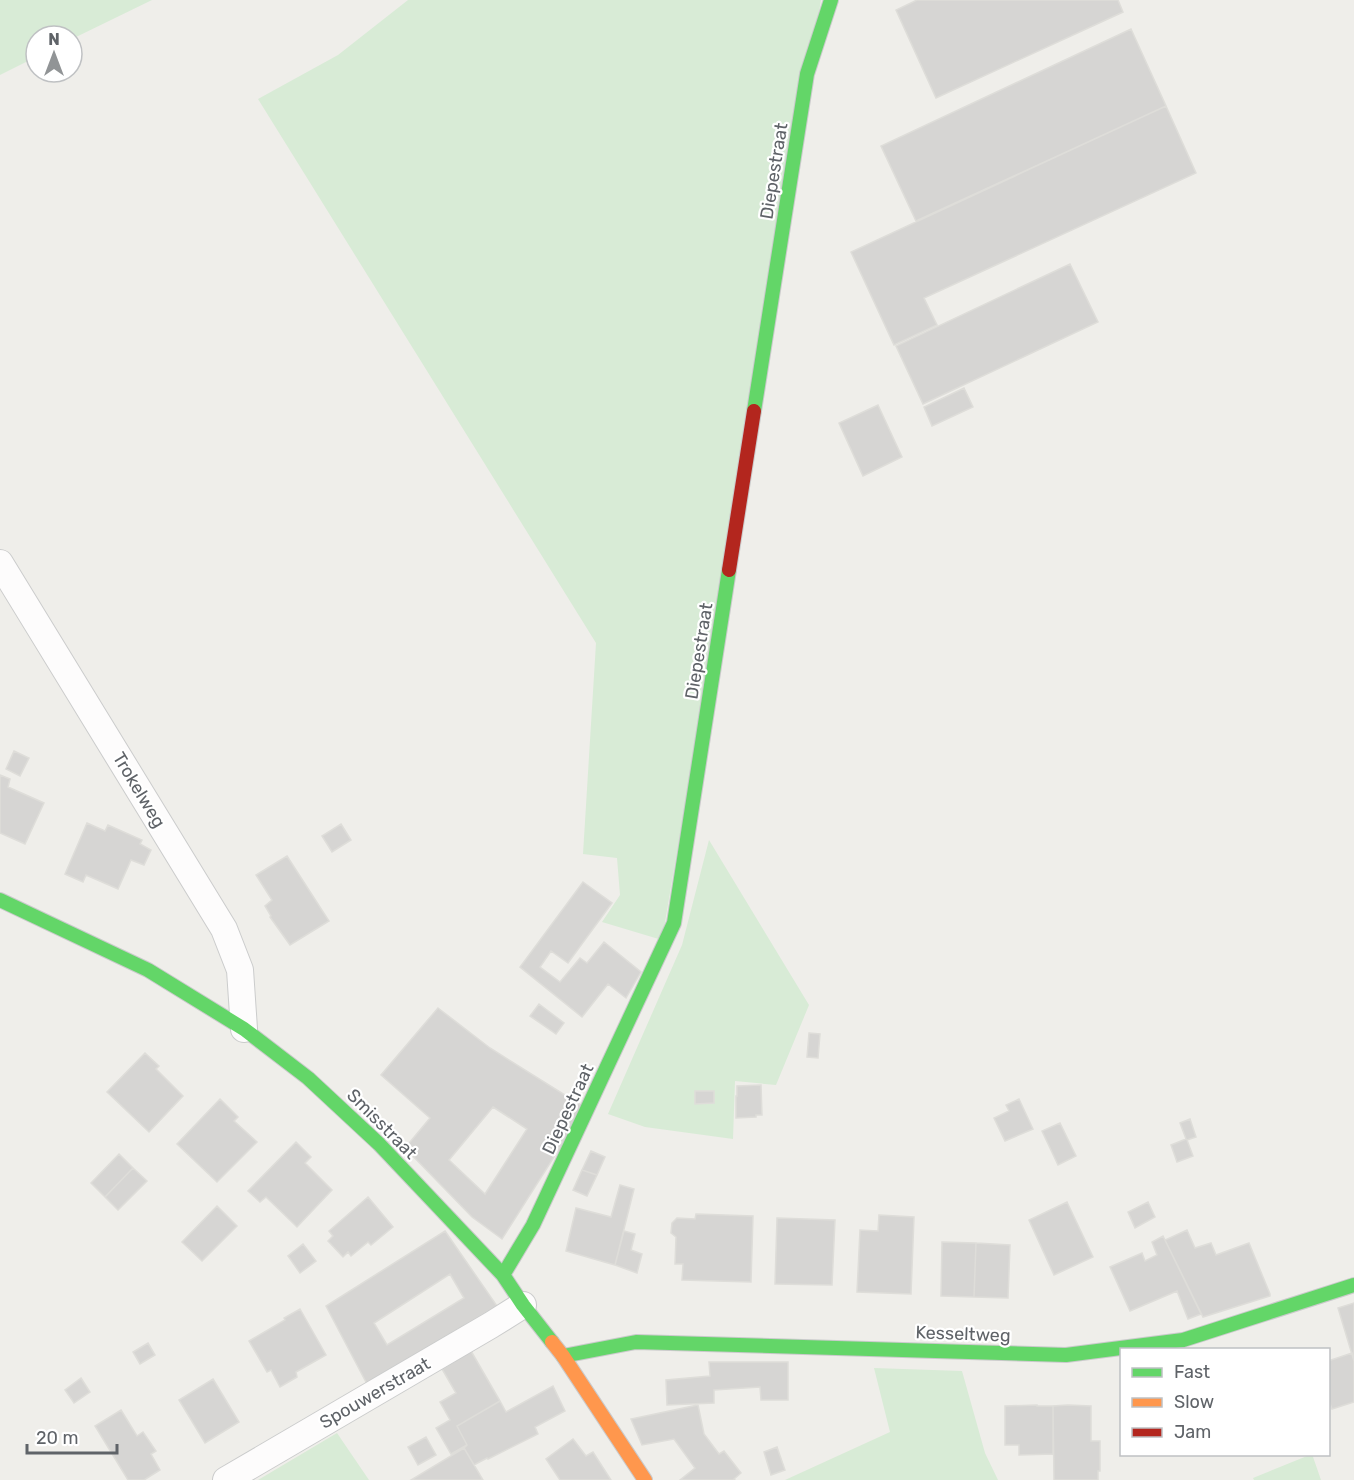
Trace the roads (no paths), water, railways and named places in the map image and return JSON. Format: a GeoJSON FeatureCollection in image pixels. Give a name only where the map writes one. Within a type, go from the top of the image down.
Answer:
{"type":"FeatureCollection","features":[{"type":"Feature","properties":{"kind":"street","name":"Diepestraat"},"geometry":{"type":"LineString","coordinates":[[503,1275],[533,1225],[674,923],[807,74],[831,0]]}},
{"type":"Feature","properties":{"kind":"street","name":"Trokelweg"},"geometry":{"type":"LineString","coordinates":[[0,563],[224,929],[240,970],[244,1029]]}},
{"type":"Feature","properties":{"kind":"street","name":"Smisstraat"},"geometry":{"type":"LineString","coordinates":[[0,900],[148,970],[244,1029],[308,1078],[379,1144],[503,1275],[563,1356],[645,1480]]}},
{"type":"Feature","properties":{"kind":"street","name":"Kesseltweg"},"geometry":{"type":"LineString","coordinates":[[1121,1348],[1183,1340],[1354,1285]]}},
{"type":"Feature","properties":{"kind":"street","name":"Spouwerstraat"},"geometry":{"type":"LineString","coordinates":[[226,1480],[523,1305]]}},
{"type":"Feature","properties":{"kind":"street","name":"Kesseltweg"},"geometry":{"type":"LineString","coordinates":[[563,1356],[636,1342],[1066,1355],[1120,1348]]}}]}
